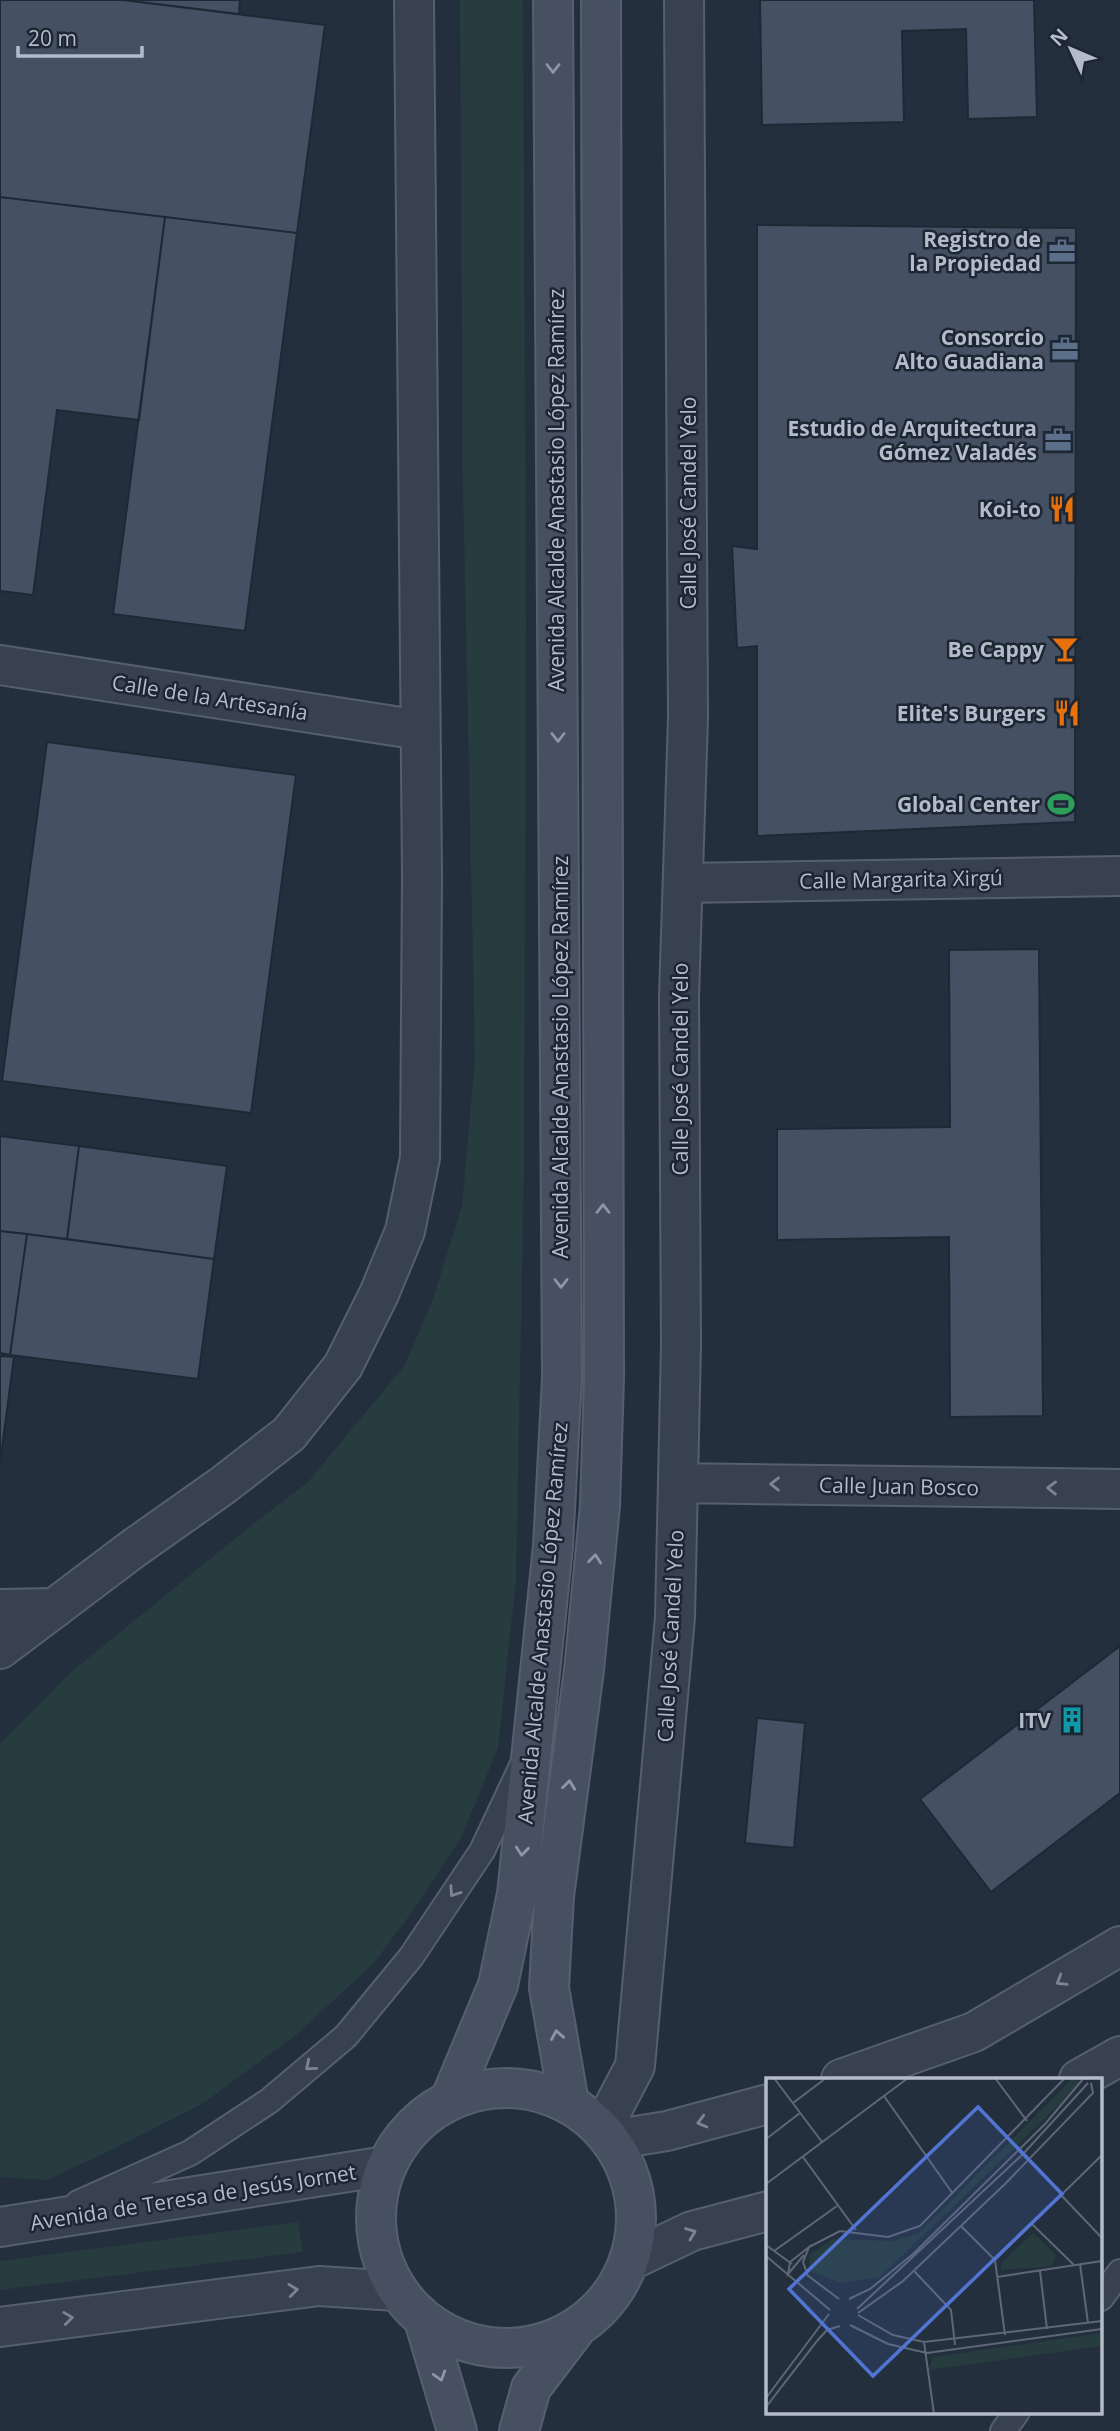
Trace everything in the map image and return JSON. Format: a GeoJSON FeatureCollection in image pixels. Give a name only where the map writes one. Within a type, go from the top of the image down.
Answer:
{"type":"FeatureCollection","features":[{"type":"Feature","properties":{"kind":"street"},"geometry":{"type":"LineString","coordinates":[[0,1649],[289,1434],[343,1366],[379,1294],[405,1231],[420,1158],[420,730],[414,0]]}},
{"type":"Feature","properties":{"kind":"street","name":"Avenida Alcalde Anastasio López Ramírez"},"geometry":{"type":"LineString","coordinates":[[450,2100],[498,1985],[517,1894],[553,1546],[562,1378],[553,0]]}},
{"type":"Feature","properties":{"kind":"street","name":"Avenida Alcalde Anastasio López Ramírez"},"geometry":{"type":"LineString","coordinates":[[569,2103],[549,1988],[554,1896],[584,1670],[600,1506],[604,1378],[601,0]]}},
{"type":"Feature","properties":{"kind":"street","name":"Calle José Candel Yelo"},"geometry":{"type":"LineString","coordinates":[[607,2134],[635,2066],[675,1617],[681,1344],[679,997],[688,718],[688,322],[684,0]]}},
{"type":"Feature","properties":{"kind":"street","name":"Calle de la Artesanía"},"geometry":{"type":"LineString","coordinates":[[0,664],[420,730]]}},
{"type":"Feature","properties":{"kind":"street","name":"Calle Margarita Xirgú"},"geometry":{"type":"LineString","coordinates":[[683,883],[1120,876]]}},
{"type":"Feature","properties":{"kind":"street","name":"Calle Juan Bosco"},"geometry":{"type":"LineString","coordinates":[[678,1483],[1120,1489]]}},
{"type":"Feature","properties":{"kind":"street"},"geometry":{"type":"LineString","coordinates":[[0,1609],[55,1608]]}},
{"type":"Feature","properties":{"kind":"street"},"geometry":{"type":"LineString","coordinates":[[844,2078],[974,2032],[1120,1946]]}},
{"type":"Feature","properties":{"kind":"street"},"geometry":{"type":"LineString","coordinates":[[1081,2078],[1120,2056]]}},
{"type":"Feature","properties":{"kind":"street"},"geometry":{"type":"LineString","coordinates":[[519,2431],[531,2388],[577,2328],[608,2299],[629,2261],[636,2230],[635,2198],[627,2168],[607,2134],[569,2103],[530,2089],[489,2088],[450,2100],[412,2127],[386,2166],[376,2208],[379,2252],[397,2291],[424,2320],[458,2340],[498,2349],[539,2345],[577,2328]]}},
{"type":"Feature","properties":{"kind":"street"},"geometry":{"type":"LineString","coordinates":[[607,2134],[667,2131],[766,2105]]}},
{"type":"Feature","properties":{"kind":"street","name":"Avenida de Teresa de Jesús Jornet"},"geometry":{"type":"LineString","coordinates":[[11,2220],[386,2166]]}},
{"type":"Feature","properties":{"kind":"street"},"geometry":{"type":"LineString","coordinates":[[629,2261],[692,2231],[766,2212]]}},
{"type":"Feature","properties":{"kind":"street"},"geometry":{"type":"LineString","coordinates":[[0,2327],[319,2286],[397,2291]]}},
{"type":"Feature","properties":{"kind":"street"},"geometry":{"type":"LineString","coordinates":[[424,2320],[457,2431]]}},
{"type":"Feature","properties":{"kind":"lane"},"geometry":{"type":"LineString","coordinates":[[11,2220],[190,2153],[269,2101],[346,2036],[411,1957],[482,1851],[518,1777],[536,1721]]}},
{"type":"Feature","properties":{"kind":"lane"},"geometry":{"type":"LineString","coordinates":[[1102,2297],[1120,2272]]}},
{"type":"Feature","properties":{"kind":"lane"},"geometry":{"type":"LineString","coordinates":[[1003,2431],[1016,2414]]}},
{"type":"Feature","properties":{"kind":"green space"},"geometry":{"type":"Polygon","coordinates":[[[460,0],[523,0],[526,622],[524,1169],[516,1579],[498,1748],[461,1838],[412,1912],[373,1964],[297,2034],[202,2104],[107,2152],[47,2180],[0,2177],[0,1744],[70,1673],[307,1483],[405,1365],[432,1302],[462,1206],[475,1058],[463,487],[460,0]]]}},
{"type":"Feature","properties":{"kind":"green space"},"geometry":{"type":"Polygon","coordinates":[[[298,2222],[303,2252],[0,2290],[0,2261],[298,2222]]]}},
{"type":"Feature","properties":{"kind":"building"},"geometry":{"type":"Polygon","coordinates":[[[0,0],[123,0],[325,25],[297,233],[0,197],[0,0]]]}},
{"type":"Feature","properties":{"kind":"building"},"geometry":{"type":"Polygon","coordinates":[[[123,0],[240,0],[239,14],[123,0]]]}},
{"type":"Feature","properties":{"kind":"building"},"geometry":{"type":"Polygon","coordinates":[[[760,0],[1034,0],[1037,117],[968,119],[966,29],[902,31],[904,122],[762,125],[760,0]]]}},
{"type":"Feature","properties":{"kind":"building"},"geometry":{"type":"Polygon","coordinates":[[[0,197],[165,217],[139,420],[57,410],[33,595],[0,591],[0,197]]]}},
{"type":"Feature","properties":{"kind":"building"},"geometry":{"type":"Polygon","coordinates":[[[165,217],[297,233],[245,631],[113,614],[165,217]]]}},
{"type":"Feature","properties":{"kind":"building"},"geometry":{"type":"Polygon","coordinates":[[[757,225],[1076,228],[1075,822],[757,836],[757,646],[737,648],[732,546],[757,549],[757,225]]]}},
{"type":"Feature","properties":{"kind":"building"},"geometry":{"type":"Polygon","coordinates":[[[47,742],[296,775],[251,1113],[2,1081],[47,742]]]}},
{"type":"Feature","properties":{"kind":"building"},"geometry":{"type":"Polygon","coordinates":[[[1039,949],[1043,1416],[950,1417],[949,1237],[777,1240],[777,1129],[950,1127],[949,950],[1039,949]]]}},
{"type":"Feature","properties":{"kind":"building"},"geometry":{"type":"Polygon","coordinates":[[[0,1136],[79,1146],[67,1239],[0,1231],[0,1136]]]}},
{"type":"Feature","properties":{"kind":"building"},"geometry":{"type":"Polygon","coordinates":[[[79,1146],[227,1166],[214,1259],[67,1239],[79,1146]]]}},
{"type":"Feature","properties":{"kind":"building"},"geometry":{"type":"Polygon","coordinates":[[[0,1231],[27,1234],[10,1355],[0,1353],[0,1231]]]}},
{"type":"Feature","properties":{"kind":"building"},"geometry":{"type":"Polygon","coordinates":[[[27,1234],[214,1259],[198,1379],[10,1355],[27,1234]]]}},
{"type":"Feature","properties":{"kind":"building"},"geometry":{"type":"Polygon","coordinates":[[[0,1356],[14,1357],[0,1463],[0,1356]]]}},
{"type":"Feature","properties":{"kind":"building","name":"ITV"},"geometry":{"type":"Polygon","coordinates":[[[1120,1646],[1120,1793],[991,1892],[920,1799],[1120,1646]]]}},
{"type":"Feature","properties":{"kind":"building"},"geometry":{"type":"Polygon","coordinates":[[[757,1718],[805,1723],[794,1848],[745,1843],[757,1718]]]}},
{"type":"Feature","properties":{"kind":"place","name":"Registro de la Propiedad"},"geometry":{"type":"Point","coordinates":[1062,251]}},
{"type":"Feature","properties":{"kind":"place","name":"Consorcio Alto Guadiana"},"geometry":{"type":"Point","coordinates":[1065,349]}},
{"type":"Feature","properties":{"kind":"place","name":"Estudio de Arquitectura Gómez Valadés"},"geometry":{"type":"Point","coordinates":[1058,440]}},
{"type":"Feature","properties":{"kind":"place","name":"Koi-to"},"geometry":{"type":"Point","coordinates":[1062,509]}},
{"type":"Feature","properties":{"kind":"place","name":"Be Cappy"},"geometry":{"type":"Point","coordinates":[1065,649]}},
{"type":"Feature","properties":{"kind":"place","name":"Elite's Burgers"},"geometry":{"type":"Point","coordinates":[1067,713]}},
{"type":"Feature","properties":{"kind":"place","name":"Global Center"},"geometry":{"type":"Point","coordinates":[1061,804]}},
{"type":"Feature","properties":{"kind":"place","name":"ITV"},"geometry":{"type":"Point","coordinates":[1072,1720]}}]}
